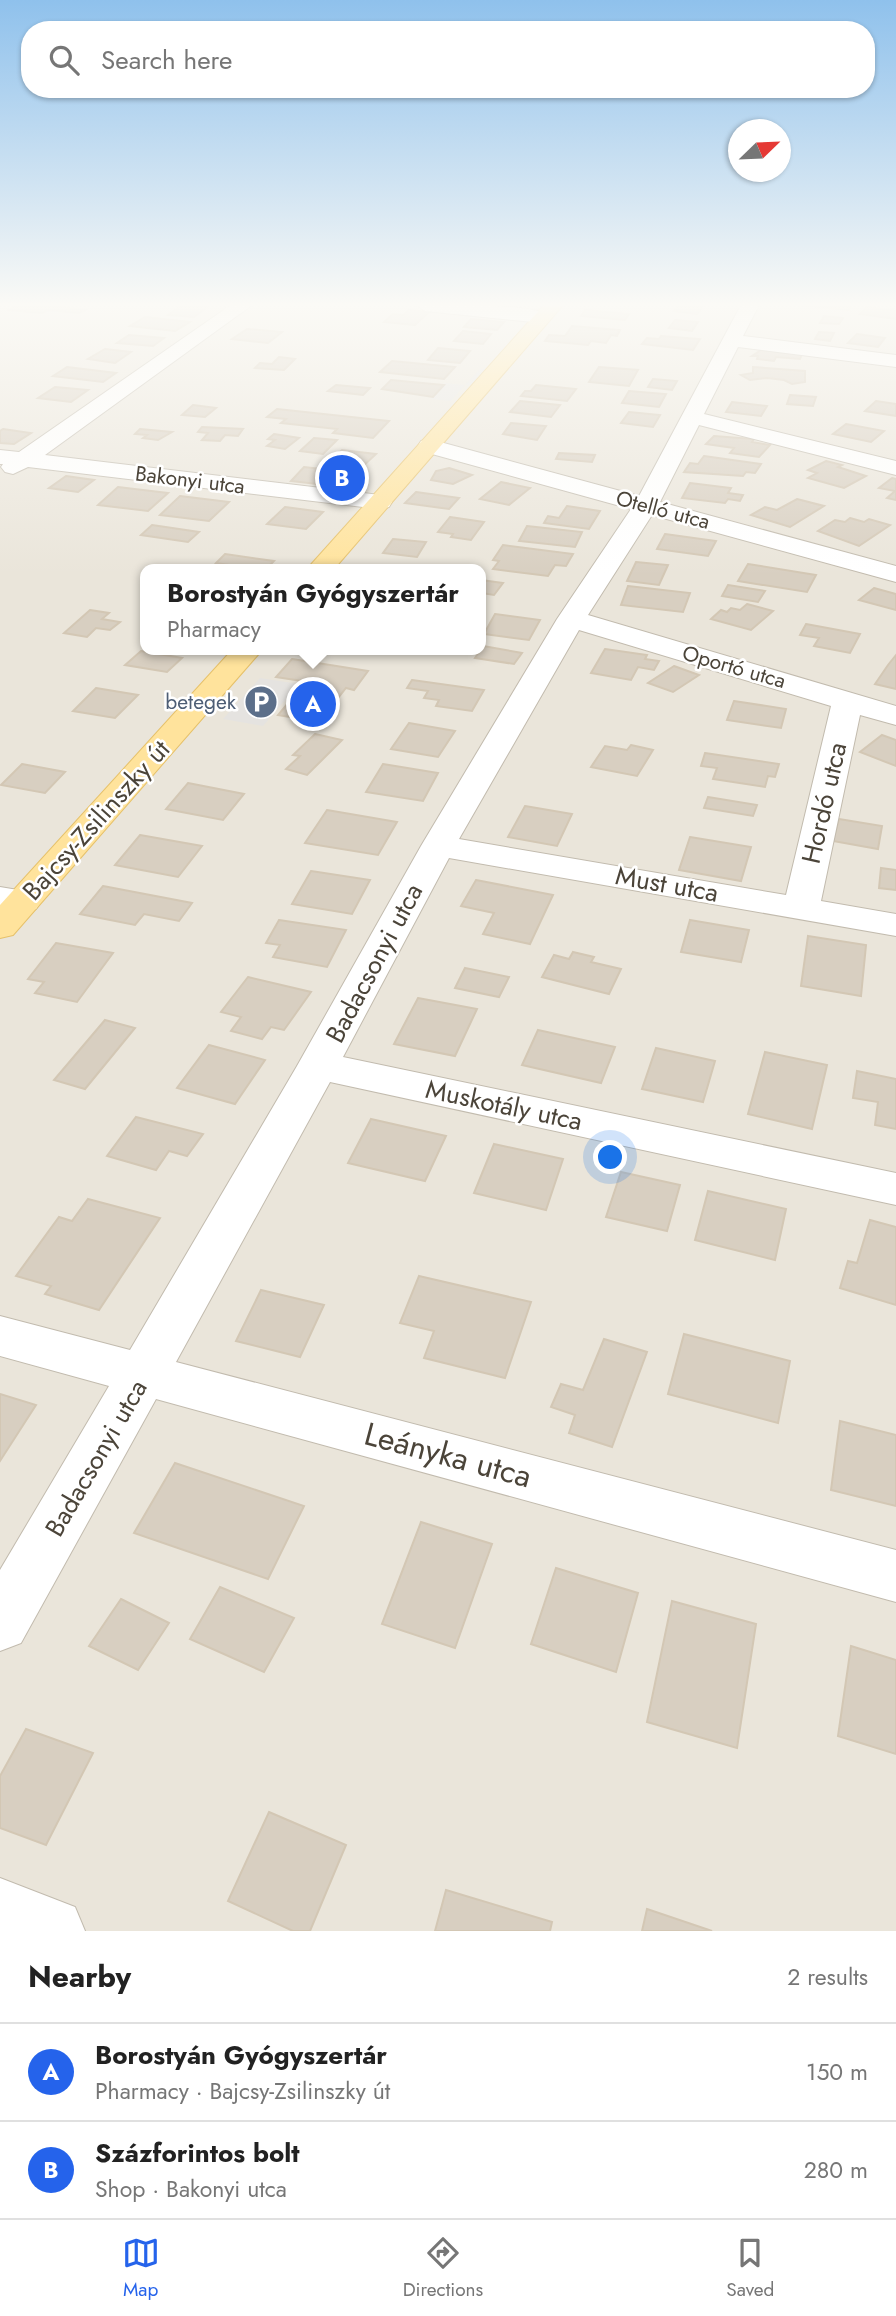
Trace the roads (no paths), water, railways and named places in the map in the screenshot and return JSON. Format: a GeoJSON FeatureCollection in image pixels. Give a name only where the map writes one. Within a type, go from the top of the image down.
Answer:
{"type":"FeatureCollection","features":[{"type":"Feature","properties":{"kind":"main road"},"geometry":{"type":"LineString","coordinates":[[324,564],[474,395]]}},
{"type":"Feature","properties":{"kind":"main road","name":"Bajcsy-Zsilinszky út"},"geometry":{"type":"LineString","coordinates":[[8,909],[243,655]]}},
{"type":"Feature","properties":{"kind":"street"},"geometry":{"type":"LineString","coordinates":[[0,477],[12,458],[107,395]]}},
{"type":"Feature","properties":{"kind":"street","name":"Badacsonyi utca"},"geometry":{"type":"LineString","coordinates":[[0,1624],[318,1066],[438,846],[571,619],[646,505],[704,395]]}},
{"type":"Feature","properties":{"kind":"street"},"geometry":{"type":"LineString","coordinates":[[692,417],[891,460]]}},
{"type":"Feature","properties":{"kind":"street","name":"Otelló utca"},"geometry":{"type":"LineString","coordinates":[[429,446],[896,574]]}},
{"type":"Feature","properties":{"kind":"street","name":"Bakonyi utca"},"geometry":{"type":"LineString","coordinates":[[12,458],[380,502]]}},
{"type":"Feature","properties":{"kind":"street","name":"Oportó utca"},"geometry":{"type":"LineString","coordinates":[[571,619],[896,716]]}},
{"type":"Feature","properties":{"kind":"street","name":"Hordó utca"},"geometry":{"type":"LineString","coordinates":[[801,906],[848,700]]}},
{"type":"Feature","properties":{"kind":"street","name":"Must utca"},"geometry":{"type":"LineString","coordinates":[[438,846],[801,906],[896,925]]}},
{"type":"Feature","properties":{"kind":"street","name":"Muskotály utca"},"geometry":{"type":"LineString","coordinates":[[318,1066],[896,1189]]}},
{"type":"Feature","properties":{"kind":"street","name":"Leányka utca"},"geometry":{"type":"LineString","coordinates":[[0,1336],[896,1576]]}},
{"type":"Feature","properties":{"kind":"street"},"geometry":{"type":"LineString","coordinates":[[0,1912],[51,1931]]}},
{"type":"Feature","properties":{"kind":"place","name":"Százforintos bolt"},"geometry":{"type":"Point","coordinates":[342,478]}},
{"type":"Feature","properties":{"kind":"place","name":"betegek"},"geometry":{"type":"Point","coordinates":[261,702]}},
{"type":"Feature","properties":{"kind":"place","name":"Borostyán Gyógyszertár"},"geometry":{"type":"Point","coordinates":[313,704]}}]}
